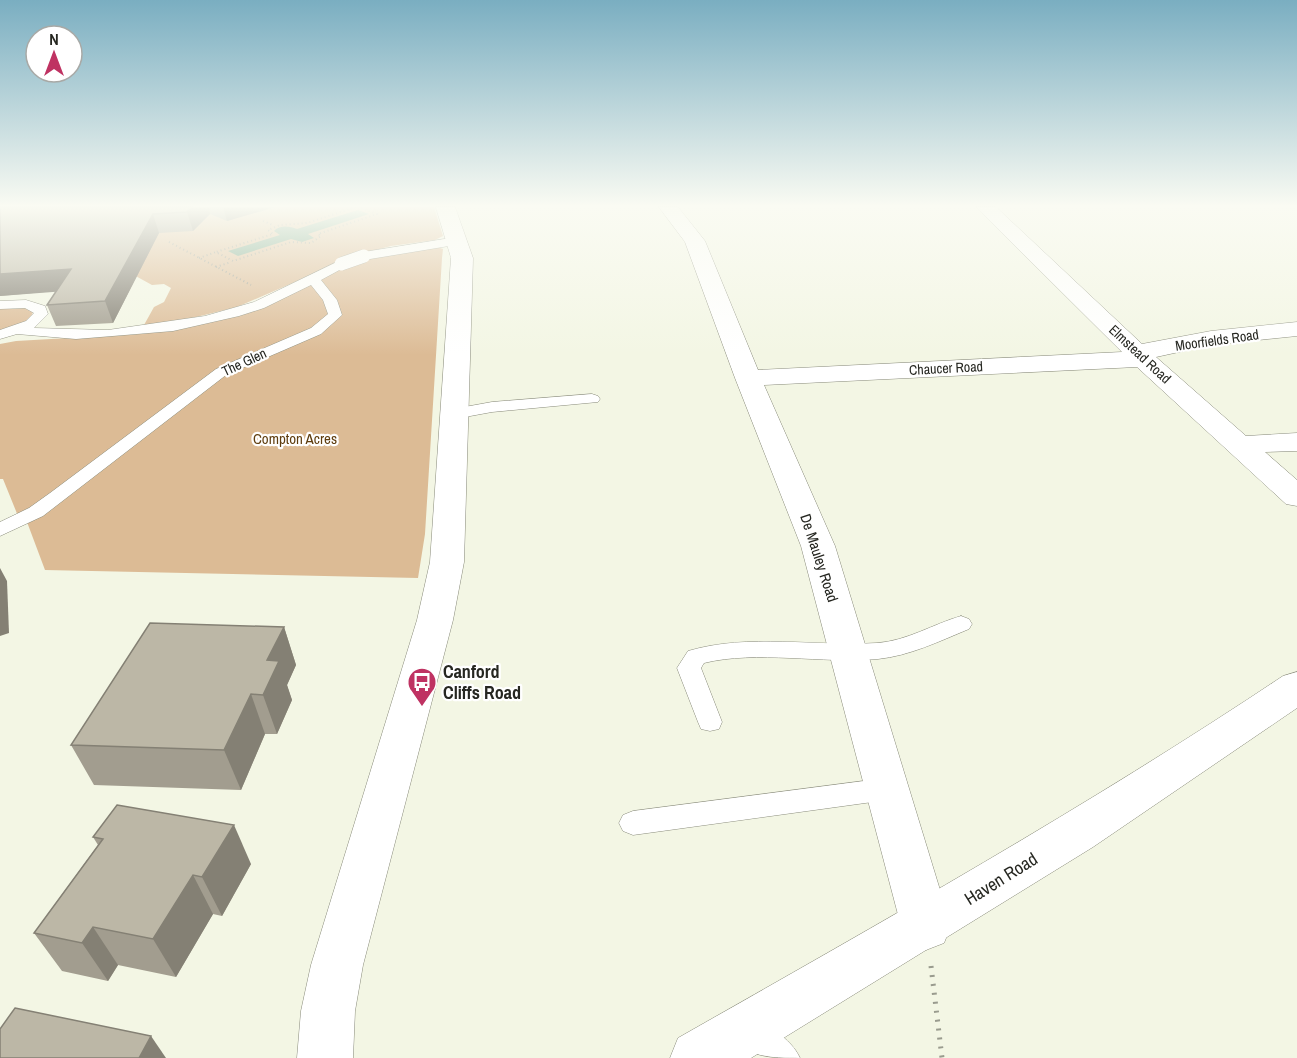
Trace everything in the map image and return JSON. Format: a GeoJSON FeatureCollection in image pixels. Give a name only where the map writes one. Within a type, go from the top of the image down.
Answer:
{"type":"FeatureCollection","features":[{"type":"Feature","properties":{"kind":"street"},"geometry":{"type":"LineString","coordinates":[[325,1058],[328,1011],[337,965],[435,620],[447,562],[461,256]]}},
{"type":"Feature","properties":{"kind":"street","name":"De Mauley Road"},"geometry":{"type":"LineString","coordinates":[[701,256],[748,378],[818,546],[926,926]]}},
{"type":"Feature","properties":{"kind":"street","name":"Elmstead Road"},"geometry":{"type":"LineString","coordinates":[[1038,256],[1140,356],[1297,497]]}},
{"type":"Feature","properties":{"kind":"street","name":"Moorfields Road"},"geometry":{"type":"LineString","coordinates":[[1140,356],[1211,338],[1297,329]]}},
{"type":"Feature","properties":{"kind":"street","name":"Chaucer Road"},"geometry":{"type":"LineString","coordinates":[[748,378],[1140,356]]}},
{"type":"Feature","properties":{"kind":"street"},"geometry":{"type":"LineString","coordinates":[[1240,445],[1297,442]]}},
{"type":"Feature","properties":{"kind":"street","name":"Haven Road"},"geometry":{"type":"LineString","coordinates":[[698,1058],[926,926],[1203,754],[1297,687]]}},
{"type":"Feature","properties":{"kind":"lane"},"geometry":{"type":"LineString","coordinates":[[20,330],[61,334],[123,332],[182,325],[260,304],[341,264],[363,256]]}},
{"type":"Feature","properties":{"kind":"lane","name":"The Glen"},"geometry":{"type":"LineString","coordinates":[[0,530],[36,512],[57,497],[221,372],[316,331],[335,315],[329,300],[312,279]]}},
{"type":"Feature","properties":{"kind":"lane"},"geometry":{"type":"LineString","coordinates":[[0,305],[26,304],[40,309],[41,314],[38,319],[20,330],[0,335]]}},
{"type":"Feature","properties":{"kind":"lane"},"geometry":{"type":"LineString","coordinates":[[454,414],[492,407],[592,399]]}},
{"type":"Feature","properties":{"kind":"lane"},"geometry":{"type":"LineString","coordinates":[[710,722],[689,668],[696,657],[712,652],[767,650],[878,651],[904,646],[961,624]]}},
{"type":"Feature","properties":{"kind":"lane"},"geometry":{"type":"LineString","coordinates":[[633,823],[887,789]]}},
{"type":"Feature","properties":{"kind":"lane"},"geometry":{"type":"LineString","coordinates":[[744,1031],[783,1058]]}},
{"type":"Feature","properties":{"kind":"path"},"geometry":{"type":"LineString","coordinates":[[195,256],[254,286]]}},
{"type":"Feature","properties":{"kind":"path"},"geometry":{"type":"LineString","coordinates":[[198,258],[203,256]]}},
{"type":"Feature","properties":{"kind":"path"},"geometry":{"type":"LineString","coordinates":[[224,256],[233,261]]}},
{"type":"Feature","properties":{"kind":"path"},"geometry":{"type":"LineString","coordinates":[[215,267],[247,256]]}},
{"type":"Feature","properties":{"kind":"path"},"geometry":{"type":"LineString","coordinates":[[926,926],[942,1058]]}},
{"type":"Feature","properties":{"kind":"green space"},"geometry":{"type":"Polygon","coordinates":[[[126,256],[354,256],[237,307],[192,318],[144,325],[154,307],[164,302],[171,288],[164,284],[152,285],[132,274],[126,256]]]}},
{"type":"Feature","properties":{"kind":"green space","name":"Compton Acres"},"geometry":{"type":"Polygon","coordinates":[[[376,256],[443,256],[425,534],[418,578],[45,570],[27,522],[18,516],[3,479],[0,479],[0,344],[16,341],[139,334],[220,320],[340,269],[376,256]]]}},
{"type":"Feature","properties":{"kind":"green space"},"geometry":{"type":"Polygon","coordinates":[[[22,307],[33,312],[28,320],[0,332],[0,308],[22,307]]]}},
{"type":"Feature","properties":{"kind":"building"},"geometry":{"type":"Polygon","coordinates":[[[0,256],[130,256],[105,301],[47,305],[71,269],[0,274],[0,256]]]}},
{"type":"Feature","properties":{"kind":"building"},"geometry":{"type":"Polygon","coordinates":[[[150,623],[284,627],[267,660],[279,661],[263,695],[251,694],[224,750],[71,745],[150,623]]]}},
{"type":"Feature","properties":{"kind":"building"},"geometry":{"type":"Polygon","coordinates":[[[117,805],[234,825],[202,877],[193,875],[153,939],[93,927],[82,943],[34,933],[103,839],[93,837],[117,805]]]}},
{"type":"Feature","properties":{"kind":"building"},"geometry":{"type":"Polygon","coordinates":[[[15,1008],[151,1036],[139,1058],[0,1058],[0,1029],[15,1008]]]}},
{"type":"Feature","properties":{"kind":"place","name":"Canford Cliffs Road"},"geometry":{"type":"Point","coordinates":[422,708]}}]}
